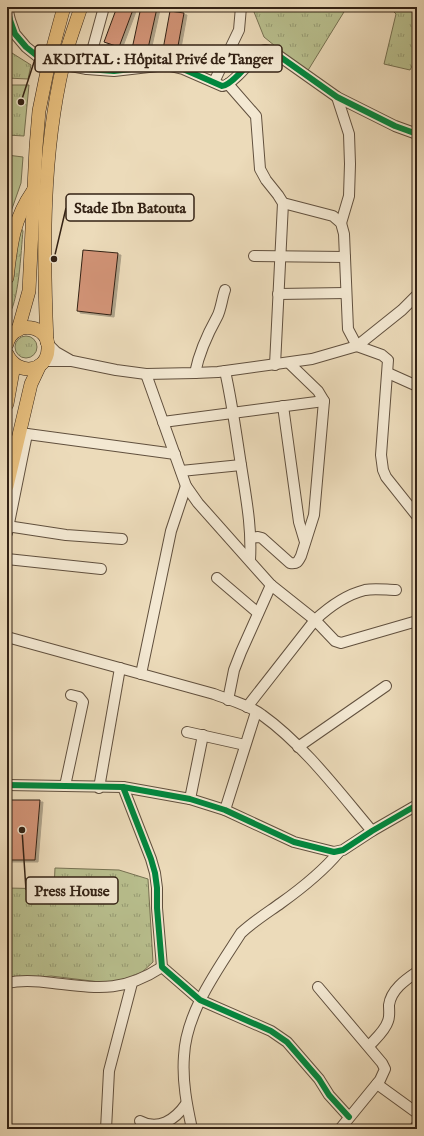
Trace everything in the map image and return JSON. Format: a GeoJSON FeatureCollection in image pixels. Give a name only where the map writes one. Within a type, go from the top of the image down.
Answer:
{"type":"FeatureCollection","features":[{"type":"Feature","properties":{"kind":"main road"},"geometry":{"type":"LineString","coordinates":[[11,335],[29,291],[39,111],[49,62],[64,7]]}},
{"type":"Feature","properties":{"kind":"main road"},"geometry":{"type":"LineString","coordinates":[[7,486],[23,434],[31,384],[47,356],[45,234],[49,148],[53,115],[63,64],[80,7]]}},
{"type":"Feature","properties":{"kind":"main road"},"geometry":{"type":"LineString","coordinates":[[7,278],[12,237],[15,226],[22,208],[34,189]]}},
{"type":"Feature","properties":{"kind":"main road"},"geometry":{"type":"LineString","coordinates":[[11,335],[24,328],[32,328],[38,330],[44,335],[47,343]]}},
{"type":"Feature","properties":{"kind":"main road"},"geometry":{"type":"LineString","coordinates":[[9,359],[20,368],[27,369],[34,368],[42,363]]}},
{"type":"Feature","properties":{"kind":"main road"},"geometry":{"type":"LineString","coordinates":[[7,404],[9,359]]}},
{"type":"Feature","properties":{"kind":"street"},"geometry":{"type":"LineString","coordinates":[[7,7],[15,34],[26,47],[42,59],[49,62],[87,69],[123,70],[166,65],[183,69],[225,86],[259,52],[265,50],[272,51],[337,97],[395,126],[417,134]]}},
{"type":"Feature","properties":{"kind":"street"},"geometry":{"type":"LineString","coordinates":[[87,69],[104,7]]}},
{"type":"Feature","properties":{"kind":"street"},"geometry":{"type":"LineString","coordinates":[[214,82],[239,30],[241,7]]}},
{"type":"Feature","properties":{"kind":"street"},"geometry":{"type":"LineString","coordinates":[[228,84],[256,116],[260,169],[266,180],[283,202],[332,216],[341,223]]}},
{"type":"Feature","properties":{"kind":"street"},"geometry":{"type":"LineString","coordinates":[[337,97],[349,134],[349,196],[341,223],[344,234],[348,329],[357,346],[382,355],[388,360],[381,463],[386,477],[417,516]]}},
{"type":"Feature","properties":{"kind":"street"},"geometry":{"type":"LineString","coordinates":[[275,365],[283,202]]}},
{"type":"Feature","properties":{"kind":"street"},"geometry":{"type":"LineString","coordinates":[[254,256],[345,257]]}},
{"type":"Feature","properties":{"kind":"street"},"geometry":{"type":"LineString","coordinates":[[195,373],[198,358],[213,324],[218,317],[225,290]]}},
{"type":"Feature","properties":{"kind":"street"},"geometry":{"type":"LineString","coordinates":[[278,294],[346,293]]}},
{"type":"Feature","properties":{"kind":"street"},"geometry":{"type":"LineString","coordinates":[[42,363],[72,361],[116,370],[146,374],[225,371],[312,359],[357,346],[402,310],[417,295]]}},
{"type":"Feature","properties":{"kind":"street"},"geometry":{"type":"LineString","coordinates":[[47,343],[56,352],[72,361]]}},
{"type":"Feature","properties":{"kind":"street"},"geometry":{"type":"LineString","coordinates":[[251,538],[262,538],[290,562],[295,564],[298,562],[314,515],[324,401],[318,392],[289,363]]}},
{"type":"Feature","properties":{"kind":"street"},"geometry":{"type":"LineString","coordinates":[[225,371],[234,412],[249,516],[251,538],[250,560]]}},
{"type":"Feature","properties":{"kind":"street"},"geometry":{"type":"LineString","coordinates":[[388,373],[417,386]]}},
{"type":"Feature","properties":{"kind":"street"},"geometry":{"type":"LineString","coordinates":[[146,374],[186,486],[198,503],[271,585],[315,620],[335,641],[341,643],[417,621]]}},
{"type":"Feature","properties":{"kind":"street"},"geometry":{"type":"LineString","coordinates":[[164,422],[324,401]]}},
{"type":"Feature","properties":{"kind":"street"},"geometry":{"type":"LineString","coordinates":[[283,406],[299,522],[305,542]]}},
{"type":"Feature","properties":{"kind":"street"},"geometry":{"type":"LineString","coordinates":[[122,539],[66,535],[8,528],[23,434],[175,454]]}},
{"type":"Feature","properties":{"kind":"street"},"geometry":{"type":"LineString","coordinates":[[181,470],[241,465]]}},
{"type":"Feature","properties":{"kind":"street"},"geometry":{"type":"LineString","coordinates":[[141,674],[171,531],[186,486]]}},
{"type":"Feature","properties":{"kind":"street"},"geometry":{"type":"LineString","coordinates":[[7,559],[101,569]]}},
{"type":"Feature","properties":{"kind":"street"},"geometry":{"type":"LineString","coordinates":[[217,578],[258,613]]}},
{"type":"Feature","properties":{"kind":"street"},"geometry":{"type":"LineString","coordinates":[[228,700],[234,670],[271,585]]}},
{"type":"Feature","properties":{"kind":"street"},"geometry":{"type":"LineString","coordinates":[[225,810],[245,744],[252,709],[315,620],[329,607],[344,597],[366,590],[396,590]]}},
{"type":"Feature","properties":{"kind":"street"},"geometry":{"type":"LineString","coordinates":[[7,637],[214,694],[252,709],[281,730],[298,747],[327,778],[372,831]]}},
{"type":"Feature","properties":{"kind":"street"},"geometry":{"type":"LineString","coordinates":[[99,788],[120,668]]}},
{"type":"Feature","properties":{"kind":"street"},"geometry":{"type":"LineString","coordinates":[[298,747],[386,686]]}},
{"type":"Feature","properties":{"kind":"street"},"geometry":{"type":"LineString","coordinates":[[65,786],[83,702],[79,697],[71,695]]}},
{"type":"Feature","properties":{"kind":"street"},"geometry":{"type":"LineString","coordinates":[[187,732],[245,744]]}},
{"type":"Feature","properties":{"kind":"street"},"geometry":{"type":"LineString","coordinates":[[190,799],[203,735]]}},
{"type":"Feature","properties":{"kind":"street"},"geometry":{"type":"LineString","coordinates":[[7,785],[99,788],[123,787],[190,799],[225,810],[294,842],[339,852]]}},
{"type":"Feature","properties":{"kind":"street"},"geometry":{"type":"LineString","coordinates":[[123,787],[155,873],[162,967],[200,1000],[271,1031],[287,1042],[319,1079],[329,1095],[349,1117]]}},
{"type":"Feature","properties":{"kind":"street"},"geometry":{"type":"LineString","coordinates":[[192,1129],[186,1104],[184,1057],[187,1034],[200,1000],[241,933],[327,866],[339,852],[417,805]]}},
{"type":"Feature","properties":{"kind":"street"},"geometry":{"type":"LineString","coordinates":[[7,983],[40,982],[95,988],[114,987],[132,983],[148,976],[162,967]]}},
{"type":"Feature","properties":{"kind":"street"},"geometry":{"type":"LineString","coordinates":[[369,1046],[389,1020],[390,1001],[395,992],[405,981],[417,972]]}},
{"type":"Feature","properties":{"kind":"street"},"geometry":{"type":"LineString","coordinates":[[106,1129],[109,1071],[132,983]]}},
{"type":"Feature","properties":{"kind":"street"},"geometry":{"type":"LineString","coordinates":[[318,988],[369,1046],[384,1067],[383,1075],[377,1084],[340,1129]]}},
{"type":"Feature","properties":{"kind":"street"},"geometry":{"type":"LineString","coordinates":[[377,1084],[417,1113]]}},
{"type":"Feature","properties":{"kind":"street"},"geometry":{"type":"LineString","coordinates":[[140,1121],[147,1125],[154,1126],[165,1122],[180,1112],[186,1104]]}},
{"type":"Feature","properties":{"kind":"street"},"geometry":{"type":"LineString","coordinates":[[414,1129],[417,1125]]}},
{"type":"Feature","properties":{"kind":"green space"},"geometry":{"type":"Polygon","coordinates":[[[252,7],[347,7],[307,72],[264,37],[252,7]]]}},
{"type":"Feature","properties":{"kind":"green space"},"geometry":{"type":"Polygon","coordinates":[[[389,7],[417,7],[417,56],[410,70],[384,64],[396,14],[389,7]]]}},
{"type":"Feature","properties":{"kind":"green space"},"geometry":{"type":"Polygon","coordinates":[[[12,53],[31,65],[28,79],[7,78],[7,69],[12,53]]]}},
{"type":"Feature","properties":{"kind":"green space"},"geometry":{"type":"Polygon","coordinates":[[[11,85],[29,85],[24,136],[7,135],[11,85]]]}},
{"type":"Feature","properties":{"kind":"green space"},"geometry":{"type":"Polygon","coordinates":[[[7,155],[23,157],[21,183],[7,223],[7,155]]]}},
{"type":"Feature","properties":{"kind":"green space"},"geometry":{"type":"Polygon","coordinates":[[[21,228],[23,231],[17,290],[11,311],[7,317],[7,300],[10,292],[17,230],[21,228]]]}},
{"type":"Feature","properties":{"kind":"green space"},"geometry":{"type":"Polygon","coordinates":[[[26,336],[34,339],[37,347],[34,355],[26,358],[18,355],[15,347],[18,339],[26,336]]]}},
{"type":"Feature","properties":{"kind":"green space"},"geometry":{"type":"Polygon","coordinates":[[[55,868],[119,870],[148,879],[153,962],[139,975],[108,983],[51,976],[7,981],[7,888],[54,889],[55,868]]]}},
{"type":"Feature","properties":{"kind":"building"},"geometry":{"type":"Polygon","coordinates":[[[117,7],[134,7],[119,47],[104,42],[117,7]]]}},
{"type":"Feature","properties":{"kind":"building"},"geometry":{"type":"Polygon","coordinates":[[[141,7],[157,8],[147,53],[132,49],[141,7]]]}},
{"type":"Feature","properties":{"kind":"building"},"geometry":{"type":"Polygon","coordinates":[[[170,11],[184,13],[176,57],[162,55],[170,11]]]}},
{"type":"Feature","properties":{"kind":"building"},"geometry":{"type":"Polygon","coordinates":[[[83,250],[118,253],[111,315],[77,311],[83,250]]]}},
{"type":"Feature","properties":{"kind":"building"},"geometry":{"type":"Polygon","coordinates":[[[7,800],[40,800],[35,860],[7,860],[7,800]]]}},
{"type":"Feature","properties":{"kind":"cycle path"},"geometry":{"type":"LineString","coordinates":[[7,7],[15,34],[26,47],[41,59],[49,62],[87,69],[114,71],[166,65],[183,69],[222,86],[231,82],[259,52],[265,50],[272,51],[337,97],[395,126],[417,134]]}},
{"type":"Feature","properties":{"kind":"cycle path"},"geometry":{"type":"LineString","coordinates":[[7,785],[123,787],[190,799],[225,810],[294,842],[334,852],[343,850],[417,805]]}},
{"type":"Feature","properties":{"kind":"cycle path"},"geometry":{"type":"LineString","coordinates":[[123,787],[155,873],[162,967],[200,1000],[271,1031],[287,1042],[319,1079],[329,1095],[349,1117]]}},
{"type":"Feature","properties":{"kind":"place","name":"AKDITAL : Hôpital Privé de Tanger"},"geometry":{"type":"Point","coordinates":[21,102]}},
{"type":"Feature","properties":{"kind":"place","name":"Stade Ibn Batouta"},"geometry":{"type":"Point","coordinates":[54,259]}},
{"type":"Feature","properties":{"kind":"place","name":"Press House"},"geometry":{"type":"Point","coordinates":[22,830]}}]}
